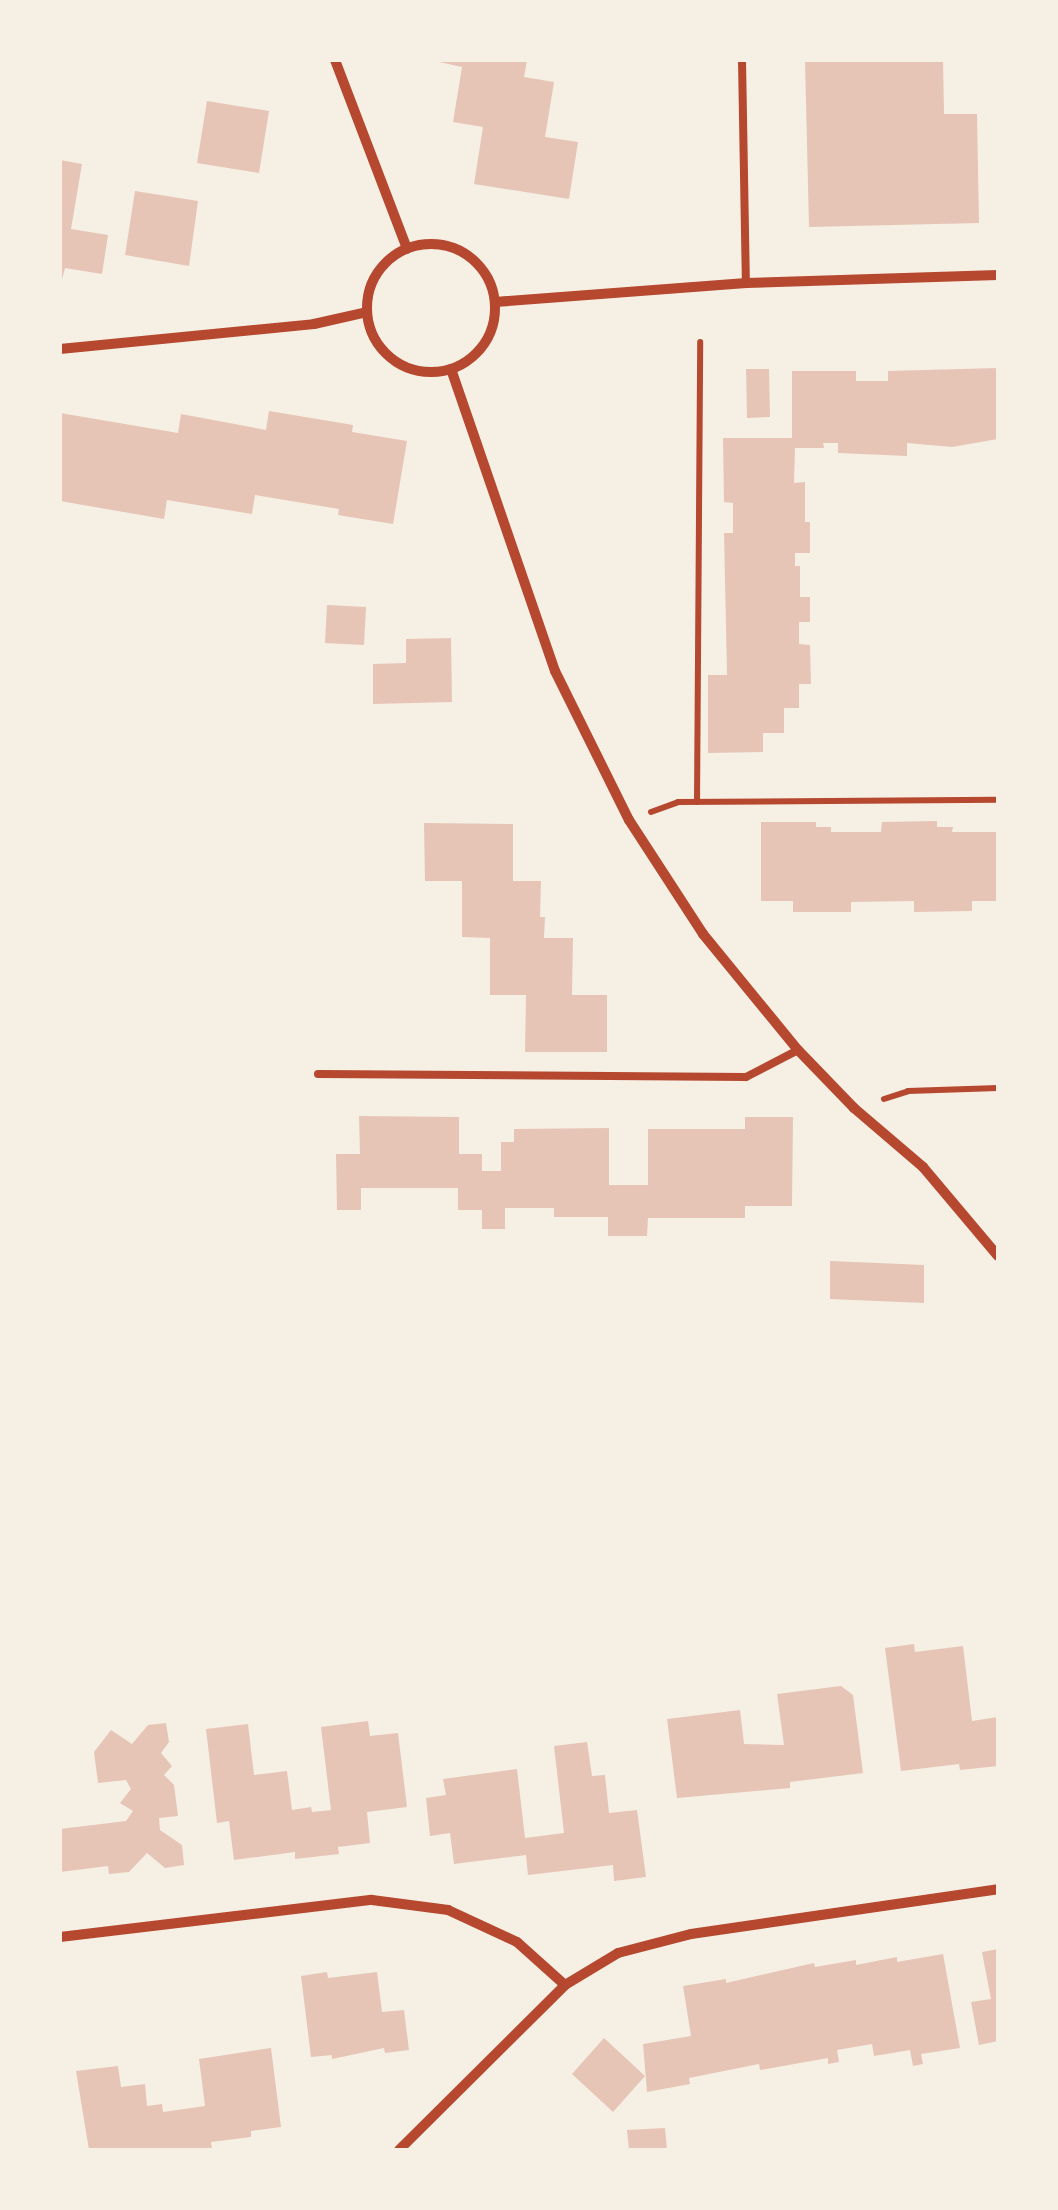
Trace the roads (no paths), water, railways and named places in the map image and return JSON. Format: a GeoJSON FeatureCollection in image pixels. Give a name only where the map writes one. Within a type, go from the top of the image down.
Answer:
{"type":"FeatureCollection","features":[{"type":"Feature","properties":{"kind":"street"},"geometry":{"type":"LineString","coordinates":[[335,60],[407,248]]}},
{"type":"Feature","properties":{"kind":"street"},"geometry":{"type":"LineString","coordinates":[[426,244],[464,252],[480,265],[495,302],[494,323],[485,343],[470,359],[432,372],[395,361],[371,331],[367,312],[372,281],[393,256],[426,244]]}},
{"type":"Feature","properties":{"kind":"street"},"geometry":{"type":"LineString","coordinates":[[495,302],[746,283],[998,275]]}},
{"type":"Feature","properties":{"kind":"street"},"geometry":{"type":"LineString","coordinates":[[60,350],[314,324],[367,312]]}},
{"type":"Feature","properties":{"kind":"street"},"geometry":{"type":"LineString","coordinates":[[450,368],[556,671],[629,820],[703,934],[798,1050],[854,1108],[923,1167],[998,1256]]}},
{"type":"Feature","properties":{"kind":"street"},"geometry":{"type":"LineString","coordinates":[[398,2150],[565,1985],[618,1952],[691,1934],[998,1889]]}},
{"type":"Feature","properties":{"kind":"street"},"geometry":{"type":"LineString","coordinates":[[60,1937],[372,1900],[448,1910],[517,1942],[565,1985]]}},
{"type":"Feature","properties":{"kind":"lane"},"geometry":{"type":"LineString","coordinates":[[742,60],[746,283]]}},
{"type":"Feature","properties":{"kind":"lane"},"geometry":{"type":"LineString","coordinates":[[318,1074],[746,1076],[798,1050]]}}]}
